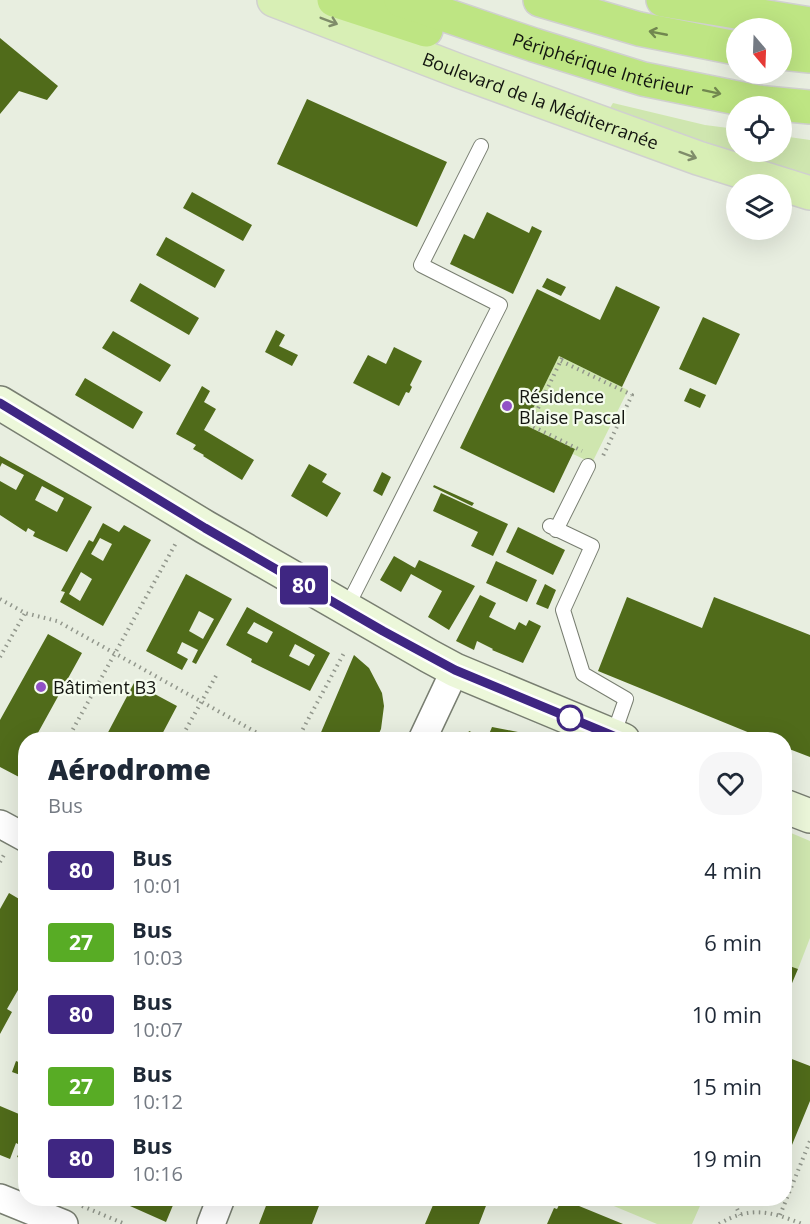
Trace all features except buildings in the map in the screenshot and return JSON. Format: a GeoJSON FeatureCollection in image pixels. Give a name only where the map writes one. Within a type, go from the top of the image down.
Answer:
{"type":"FeatureCollection","features":[{"type":"Feature","properties":{"kind":"highway"},"geometry":{"type":"LineString","coordinates":[[334,0],[473,46],[534,45]]}},
{"type":"Feature","properties":{"kind":"highway","name":"Périphérique Intérieur"},"geometry":{"type":"LineString","coordinates":[[401,0],[643,79],[757,102],[810,107]]}},
{"type":"Feature","properties":{"kind":"highway"},"geometry":{"type":"LineString","coordinates":[[540,0],[639,29],[726,46]]}},
{"type":"Feature","properties":{"kind":"highway"},"geometry":{"type":"LineString","coordinates":[[663,0],[810,24]]}},
{"type":"Feature","properties":{"kind":"highway"},"geometry":{"type":"LineString","coordinates":[[712,0],[747,15]]}},
{"type":"Feature","properties":{"kind":"highway"},"geometry":{"type":"LineString","coordinates":[[792,54],[810,56]]}},
{"type":"Feature","properties":{"kind":"main road","name":"Boulevard de la Méditerranée"},"geometry":{"type":"LineString","coordinates":[[274,0],[459,71],[698,158],[810,193]]}},
{"type":"Feature","properties":{"kind":"street"},"geometry":{"type":"LineString","coordinates":[[0,403],[205,528],[455,670],[604,732]]}},
{"type":"Feature","properties":{"kind":"street"},"geometry":{"type":"LineString","coordinates":[[426,732],[455,670]]}},
{"type":"Feature","properties":{"kind":"street"},"geometry":{"type":"LineString","coordinates":[[792,809],[810,816]]}},
{"type":"Feature","properties":{"kind":"street"},"geometry":{"type":"LineString","coordinates":[[0,824],[18,834]]}},
{"type":"Feature","properties":{"kind":"street"},"geometry":{"type":"LineString","coordinates":[[0,1198],[18,1202]]}},
{"type":"Feature","properties":{"kind":"street"},"geometry":{"type":"LineString","coordinates":[[36,1206],[68,1213]]}},
{"type":"Feature","properties":{"kind":"street"},"geometry":{"type":"LineString","coordinates":[[211,1224],[218,1206]]}},
{"type":"Feature","properties":{"kind":"lane"},"geometry":{"type":"LineString","coordinates":[[346,609],[500,305],[421,266],[481,146]]}},
{"type":"Feature","properties":{"kind":"lane"},"geometry":{"type":"LineString","coordinates":[[589,462],[553,528],[592,546],[563,610],[583,674],[626,699],[619,732]]}},
{"type":"Feature","properties":{"kind":"path"},"geometry":{"type":"LineString","coordinates":[[561,360],[632,395],[589,462],[582,450],[530,425],[561,360]]}},
{"type":"Feature","properties":{"kind":"path"},"geometry":{"type":"LineString","coordinates":[[71,732],[181,535]]}},
{"type":"Feature","properties":{"kind":"path"},"geometry":{"type":"LineString","coordinates":[[0,599],[25,613],[57,621],[256,732]]}},
{"type":"Feature","properties":{"kind":"path"},"geometry":{"type":"LineString","coordinates":[[0,657],[25,613]]}},
{"type":"Feature","properties":{"kind":"path"},"geometry":{"type":"LineString","coordinates":[[301,732],[344,653]]}},
{"type":"Feature","properties":{"kind":"path"},"geometry":{"type":"LineString","coordinates":[[185,732],[217,674]]}},
{"type":"Feature","properties":{"kind":"path"},"geometry":{"type":"LineString","coordinates":[[792,1185],[810,1141]]}},
{"type":"Feature","properties":{"kind":"path"},"geometry":{"type":"LineString","coordinates":[[736,1206],[740,1215]]}},
{"type":"Feature","properties":{"kind":"path"},"geometry":{"type":"LineString","coordinates":[[780,1215],[784,1206]]}},
{"type":"Feature","properties":{"kind":"path"},"geometry":{"type":"LineString","coordinates":[[719,1224],[740,1215],[761,1211],[780,1215],[802,1224]]}},
{"type":"Feature","properties":{"kind":"path"},"geometry":{"type":"LineString","coordinates":[[68,1213],[125,1224]]}},
{"type":"Feature","properties":{"kind":"green space"},"geometry":{"type":"Polygon","coordinates":[[[613,103],[705,125],[726,128],[726,150],[608,111],[613,103]]]}},
{"type":"Feature","properties":{"kind":"green space"},"geometry":{"type":"Polygon","coordinates":[[[792,137],[810,140],[810,178],[762,162],[792,162],[792,137]]]}},
{"type":"Feature","properties":{"kind":"green space"},"geometry":{"type":"Polygon","coordinates":[[[559,356],[628,390],[592,463],[573,454],[575,449],[525,425],[559,356]]]}},
{"type":"Feature","properties":{"kind":"green space"},"geometry":{"type":"Polygon","coordinates":[[[792,833],[810,841],[810,938],[798,969],[792,967],[792,833]]]}},
{"type":"Feature","properties":{"kind":"green space"},"geometry":{"type":"Polygon","coordinates":[[[614,1206],[700,1206],[692,1224],[657,1224],[614,1206]]]}},
{"type":"Feature","properties":{"kind":"bus line","name":"80"},"geometry":{"type":"LineString","coordinates":[[0,403],[205,528],[383,631],[455,670],[604,732]]}},
{"type":"Feature","properties":{"kind":"place","name":"Résidence Blaise Pascal"},"geometry":{"type":"Point","coordinates":[507,406]}},
{"type":"Feature","properties":{"kind":"place","name":"Bâtiment B3"},"geometry":{"type":"Point","coordinates":[41,687]}}]}
